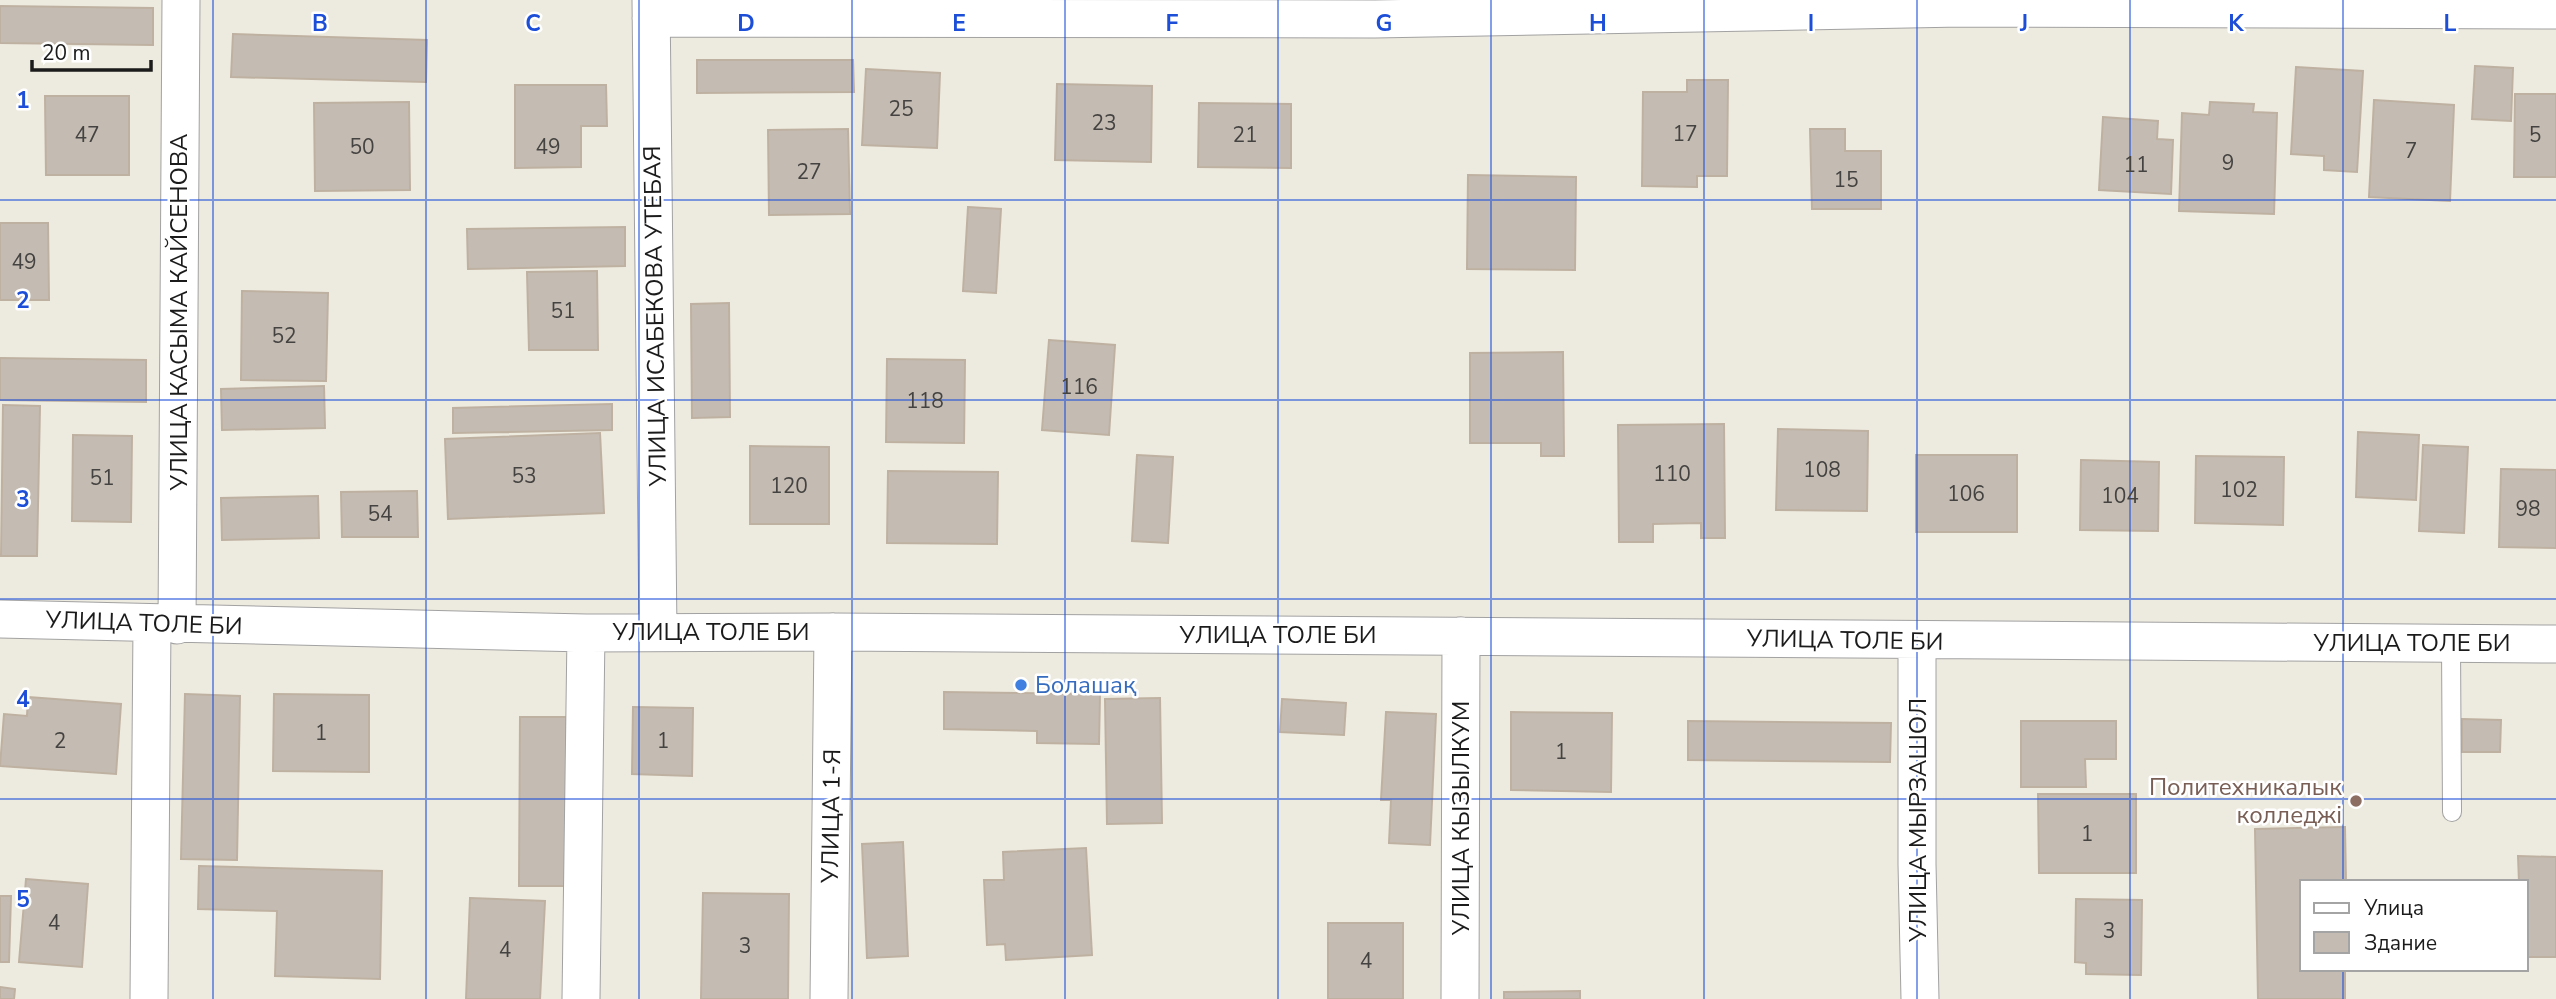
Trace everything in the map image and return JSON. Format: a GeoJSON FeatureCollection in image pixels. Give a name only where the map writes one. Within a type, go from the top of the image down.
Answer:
{"type":"FeatureCollection","features":[{"type":"Feature","properties":{"kind":"street","name":"УЛИЦА КАСЫМА КАЙСЕНОВА"},"geometry":{"type":"LineString","coordinates":[[149,999],[164,624],[181,0]]}},
{"type":"Feature","properties":{"kind":"street"},"geometry":{"type":"LineString","coordinates":[[651,9],[1377,9],[1961,4],[2556,10]]}},
{"type":"Feature","properties":{"kind":"street","name":"УЛИЦА ИСАБЕКОВА УТЕБАЯ"},"geometry":{"type":"LineString","coordinates":[[651,9],[658,632]]}},
{"type":"Feature","properties":{"kind":"street","name":"УЛИЦА ТОЛЕ БИ"},"geometry":{"type":"LineString","coordinates":[[0,619],[586,633],[833,632],[2556,643]]}},
{"type":"Feature","properties":{"kind":"street","name":"УЛИЦА 1-Я"},"geometry":{"type":"LineString","coordinates":[[829,999],[833,632]]}},
{"type":"Feature","properties":{"kind":"street"},"geometry":{"type":"LineString","coordinates":[[581,999],[586,633]]}},
{"type":"Feature","properties":{"kind":"street","name":"УЛИЦА КЫЗЫЛКУМ"},"geometry":{"type":"LineString","coordinates":[[1460,999],[1461,636]]}},
{"type":"Feature","properties":{"kind":"street","name":"УЛИЦА МЫРЗАШОЛ"},"geometry":{"type":"LineString","coordinates":[[1917,641],[1920,999]]}},
{"type":"Feature","properties":{"kind":"lane"},"geometry":{"type":"LineString","coordinates":[[2451,644],[2452,812]]}},
{"type":"Feature","properties":{"kind":"building"},"geometry":{"type":"Polygon","coordinates":[[[0,6],[153,8],[153,45],[0,43],[0,6]]]}},
{"type":"Feature","properties":{"kind":"building"},"geometry":{"type":"Polygon","coordinates":[[[233,34],[427,40],[426,82],[231,77],[233,34]]]}},
{"type":"Feature","properties":{"kind":"building"},"geometry":{"type":"Polygon","coordinates":[[[697,60],[853,60],[854,92],[697,93],[697,60]]]}},
{"type":"Feature","properties":{"kind":"building"},"geometry":{"type":"Polygon","coordinates":[[[2475,66],[2513,68],[2511,121],[2472,119],[2475,66]]]}},
{"type":"Feature","properties":{"kind":"building"},"geometry":{"type":"Polygon","coordinates":[[[2296,67],[2363,71],[2357,172],[2324,170],[2324,156],[2291,154],[2296,67]]]}},
{"type":"Feature","properties":{"kind":"building"},"geometry":{"type":"Polygon","coordinates":[[[866,69],[940,73],[937,148],[862,145],[866,69]]]}},
{"type":"Feature","properties":{"kind":"building"},"geometry":{"type":"Polygon","coordinates":[[[1687,80],[1728,80],[1727,176],[1697,176],[1697,187],[1642,186],[1643,92],[1687,92],[1687,80]]]}},
{"type":"Feature","properties":{"kind":"building"},"geometry":{"type":"Polygon","coordinates":[[[1057,84],[1152,86],[1151,162],[1055,160],[1057,84]]]}},
{"type":"Feature","properties":{"kind":"building"},"geometry":{"type":"Polygon","coordinates":[[[515,85],[606,85],[607,126],[581,126],[581,167],[515,168],[515,85]]]}},
{"type":"Feature","properties":{"kind":"building"},"geometry":{"type":"Polygon","coordinates":[[[2515,94],[2556,94],[2556,177],[2514,177],[2515,94]]]}},
{"type":"Feature","properties":{"kind":"building"},"geometry":{"type":"Polygon","coordinates":[[[45,96],[129,96],[129,175],[46,175],[45,96]]]}},
{"type":"Feature","properties":{"kind":"building"},"geometry":{"type":"Polygon","coordinates":[[[2374,100],[2454,105],[2450,201],[2369,197],[2374,100]]]}},
{"type":"Feature","properties":{"kind":"building"},"geometry":{"type":"Polygon","coordinates":[[[409,102],[410,190],[315,191],[314,103],[409,102]]]}},
{"type":"Feature","properties":{"kind":"building"},"geometry":{"type":"Polygon","coordinates":[[[2210,102],[2254,104],[2253,112],[2277,113],[2274,214],[2179,211],[2182,113],[2209,115],[2210,102]]]}},
{"type":"Feature","properties":{"kind":"building"},"geometry":{"type":"Polygon","coordinates":[[[1199,103],[1291,104],[1291,168],[1198,167],[1199,103]]]}},
{"type":"Feature","properties":{"kind":"building"},"geometry":{"type":"Polygon","coordinates":[[[2103,117],[2158,121],[2157,139],[2173,140],[2171,194],[2099,190],[2103,117]]]}},
{"type":"Feature","properties":{"kind":"building"},"geometry":{"type":"Polygon","coordinates":[[[848,129],[850,214],[769,215],[768,130],[848,129]]]}},
{"type":"Feature","properties":{"kind":"building"},"geometry":{"type":"Polygon","coordinates":[[[1810,129],[1845,129],[1845,151],[1881,151],[1881,209],[1812,209],[1810,129]]]}},
{"type":"Feature","properties":{"kind":"building"},"geometry":{"type":"Polygon","coordinates":[[[1468,175],[1576,177],[1575,270],[1467,269],[1468,175]]]}},
{"type":"Feature","properties":{"kind":"building"},"geometry":{"type":"Polygon","coordinates":[[[968,207],[1001,209],[996,293],[963,291],[968,207]]]}},
{"type":"Feature","properties":{"kind":"building"},"geometry":{"type":"Polygon","coordinates":[[[0,223],[48,223],[49,300],[0,300],[0,223]]]}},
{"type":"Feature","properties":{"kind":"building"},"geometry":{"type":"Polygon","coordinates":[[[625,227],[625,266],[468,269],[467,229],[625,227]]]}},
{"type":"Feature","properties":{"kind":"building"},"geometry":{"type":"Polygon","coordinates":[[[597,271],[598,350],[529,350],[527,272],[597,271]]]}},
{"type":"Feature","properties":{"kind":"building"},"geometry":{"type":"Polygon","coordinates":[[[242,291],[328,293],[326,381],[241,380],[242,291]]]}},
{"type":"Feature","properties":{"kind":"building"},"geometry":{"type":"Polygon","coordinates":[[[729,303],[730,417],[692,418],[691,304],[729,303]]]}},
{"type":"Feature","properties":{"kind":"building"},"geometry":{"type":"Polygon","coordinates":[[[1049,340],[1115,345],[1109,435],[1042,430],[1049,340]]]}},
{"type":"Feature","properties":{"kind":"building"},"geometry":{"type":"Polygon","coordinates":[[[1563,352],[1564,456],[1541,456],[1541,443],[1470,443],[1470,353],[1563,352]]]}},
{"type":"Feature","properties":{"kind":"building"},"geometry":{"type":"Polygon","coordinates":[[[0,358],[146,360],[146,402],[0,400],[0,358]]]}},
{"type":"Feature","properties":{"kind":"building"},"geometry":{"type":"Polygon","coordinates":[[[887,359],[965,360],[964,443],[886,442],[887,359]]]}},
{"type":"Feature","properties":{"kind":"building"},"geometry":{"type":"Polygon","coordinates":[[[324,386],[325,428],[222,430],[221,389],[324,386]]]}},
{"type":"Feature","properties":{"kind":"building"},"geometry":{"type":"Polygon","coordinates":[[[612,404],[612,430],[453,433],[453,408],[612,404]]]}},
{"type":"Feature","properties":{"kind":"building"},"geometry":{"type":"Polygon","coordinates":[[[3,405],[40,406],[37,556],[1,556],[3,405]]]}},
{"type":"Feature","properties":{"kind":"building"},"geometry":{"type":"Polygon","coordinates":[[[1724,424],[1725,538],[1701,538],[1701,523],[1653,524],[1653,542],[1619,542],[1618,425],[1724,424]]]}},
{"type":"Feature","properties":{"kind":"building"},"geometry":{"type":"Polygon","coordinates":[[[1778,429],[1868,431],[1867,511],[1776,510],[1778,429]]]}},
{"type":"Feature","properties":{"kind":"building"},"geometry":{"type":"Polygon","coordinates":[[[2358,432],[2419,435],[2416,500],[2356,497],[2358,432]]]}},
{"type":"Feature","properties":{"kind":"building"},"geometry":{"type":"Polygon","coordinates":[[[600,433],[604,513],[448,519],[445,439],[600,433]]]}},
{"type":"Feature","properties":{"kind":"building"},"geometry":{"type":"Polygon","coordinates":[[[73,435],[132,436],[131,522],[72,521],[73,435]]]}},
{"type":"Feature","properties":{"kind":"building"},"geometry":{"type":"Polygon","coordinates":[[[2423,445],[2468,447],[2464,533],[2419,531],[2423,445]]]}},
{"type":"Feature","properties":{"kind":"building"},"geometry":{"type":"Polygon","coordinates":[[[750,446],[829,447],[829,524],[750,524],[750,446]]]}},
{"type":"Feature","properties":{"kind":"building"},"geometry":{"type":"Polygon","coordinates":[[[1137,455],[1173,457],[1168,543],[1132,541],[1137,455]]]}},
{"type":"Feature","properties":{"kind":"building"},"geometry":{"type":"Polygon","coordinates":[[[1916,455],[2017,455],[2017,532],[1916,532],[1916,455]]]}},
{"type":"Feature","properties":{"kind":"building"},"geometry":{"type":"Polygon","coordinates":[[[2196,456],[2284,457],[2283,525],[2195,523],[2196,456]]]}},
{"type":"Feature","properties":{"kind":"building"},"geometry":{"type":"Polygon","coordinates":[[[2081,460],[2159,462],[2158,531],[2080,530],[2081,460]]]}},
{"type":"Feature","properties":{"kind":"building"},"geometry":{"type":"Polygon","coordinates":[[[2501,469],[2556,470],[2556,548],[2499,547],[2501,469]]]}},
{"type":"Feature","properties":{"kind":"building"},"geometry":{"type":"Polygon","coordinates":[[[888,471],[998,472],[997,544],[887,543],[888,471]]]}},
{"type":"Feature","properties":{"kind":"building"},"geometry":{"type":"Polygon","coordinates":[[[417,491],[418,537],[342,537],[341,492],[417,491]]]}},
{"type":"Feature","properties":{"kind":"building"},"geometry":{"type":"Polygon","coordinates":[[[318,496],[319,538],[222,540],[221,498],[318,496]]]}},
{"type":"Feature","properties":{"kind":"building"},"geometry":{"type":"Polygon","coordinates":[[[944,692],[1100,694],[1099,744],[1037,743],[1037,731],[944,729],[944,692]]]}},
{"type":"Feature","properties":{"kind":"building"},"geometry":{"type":"Polygon","coordinates":[[[185,694],[240,696],[237,860],[181,859],[185,694]]]}},
{"type":"Feature","properties":{"kind":"building"},"geometry":{"type":"Polygon","coordinates":[[[274,694],[369,695],[369,772],[273,771],[274,694]]]}},
{"type":"Feature","properties":{"kind":"building"},"geometry":{"type":"Polygon","coordinates":[[[28,697],[121,704],[116,774],[0,766],[4,714],[27,716],[28,697]]]}},
{"type":"Feature","properties":{"kind":"building"},"geometry":{"type":"Polygon","coordinates":[[[1160,698],[1162,823],[1107,824],[1105,699],[1160,698]]]}},
{"type":"Feature","properties":{"kind":"building"},"geometry":{"type":"Polygon","coordinates":[[[1282,699],[1346,703],[1344,735],[1280,732],[1282,699]]]}},
{"type":"Feature","properties":{"kind":"building"},"geometry":{"type":"Polygon","coordinates":[[[633,707],[693,708],[692,776],[632,774],[633,707]]]}},
{"type":"Feature","properties":{"kind":"building"},"geometry":{"type":"Polygon","coordinates":[[[1386,712],[1436,714],[1430,845],[1389,843],[1391,800],[1381,800],[1386,712]]]}},
{"type":"Feature","properties":{"kind":"building"},"geometry":{"type":"Polygon","coordinates":[[[1511,712],[1612,713],[1611,792],[1511,790],[1511,712]]]}},
{"type":"Feature","properties":{"kind":"building"},"geometry":{"type":"Polygon","coordinates":[[[520,717],[566,717],[566,886],[519,886],[520,717]]]}},
{"type":"Feature","properties":{"kind":"building"},"geometry":{"type":"Polygon","coordinates":[[[2462,719],[2501,720],[2500,752],[2462,752],[2462,719]]]}},
{"type":"Feature","properties":{"kind":"building"},"geometry":{"type":"Polygon","coordinates":[[[1688,721],[1891,723],[1890,762],[1688,760],[1688,721]]]}},
{"type":"Feature","properties":{"kind":"building"},"geometry":{"type":"Polygon","coordinates":[[[2021,721],[2116,721],[2116,759],[2085,759],[2086,787],[2021,787],[2021,721]]]}},
{"type":"Feature","properties":{"kind":"building"},"geometry":{"type":"Polygon","coordinates":[[[2038,794],[2136,794],[2136,873],[2039,873],[2038,794]]]}},
{"type":"Feature","properties":{"kind":"building"},"geometry":{"type":"Polygon","coordinates":[[[2345,827],[2346,880],[2300,880],[2300,971],[2345,971],[2345,999],[2258,999],[2255,829],[2345,827]]]}},
{"type":"Feature","properties":{"kind":"building"},"geometry":{"type":"Polygon","coordinates":[[[903,842],[908,956],[867,958],[862,844],[903,842]]]}},
{"type":"Feature","properties":{"kind":"building"},"geometry":{"type":"Polygon","coordinates":[[[1086,848],[1092,955],[1006,960],[1005,944],[987,945],[984,880],[1004,880],[1003,852],[1086,848]]]}},
{"type":"Feature","properties":{"kind":"building"},"geometry":{"type":"Polygon","coordinates":[[[2518,856],[2556,857],[2556,957],[2528,957],[2528,880],[2519,880],[2518,856]]]}},
{"type":"Feature","properties":{"kind":"building"},"geometry":{"type":"Polygon","coordinates":[[[199,866],[382,871],[380,979],[275,976],[277,911],[198,909],[199,866]]]}},
{"type":"Feature","properties":{"kind":"building"},"geometry":{"type":"Polygon","coordinates":[[[26,879],[88,884],[82,967],[19,962],[26,879]]]}},
{"type":"Feature","properties":{"kind":"building"},"geometry":{"type":"Polygon","coordinates":[[[703,893],[789,894],[788,999],[701,999],[703,893]]]}},
{"type":"Feature","properties":{"kind":"building"},"geometry":{"type":"Polygon","coordinates":[[[0,896],[11,896],[9,962],[0,962],[0,896]]]}},
{"type":"Feature","properties":{"kind":"building"},"geometry":{"type":"Polygon","coordinates":[[[470,898],[545,901],[540,999],[466,999],[470,898]]]}},
{"type":"Feature","properties":{"kind":"building"},"geometry":{"type":"Polygon","coordinates":[[[2076,899],[2142,900],[2141,975],[2086,974],[2086,963],[2075,962],[2076,899]]]}},
{"type":"Feature","properties":{"kind":"building"},"geometry":{"type":"Polygon","coordinates":[[[1328,923],[1403,923],[1403,999],[1328,999],[1328,923]]]}},
{"type":"Feature","properties":{"kind":"building"},"geometry":{"type":"Polygon","coordinates":[[[0,987],[15,989],[14,999],[0,999],[0,987]]]}},
{"type":"Feature","properties":{"kind":"building"},"geometry":{"type":"Polygon","coordinates":[[[1580,991],[1580,999],[1504,999],[1504,992],[1580,991]]]}},
{"type":"Feature","properties":{"kind":"place","name":"Болашақ"},"geometry":{"type":"Point","coordinates":[1021,685]}},
{"type":"Feature","properties":{"kind":"place","name":"Политехникалык колледжі"},"geometry":{"type":"Point","coordinates":[2356,801]}}]}
